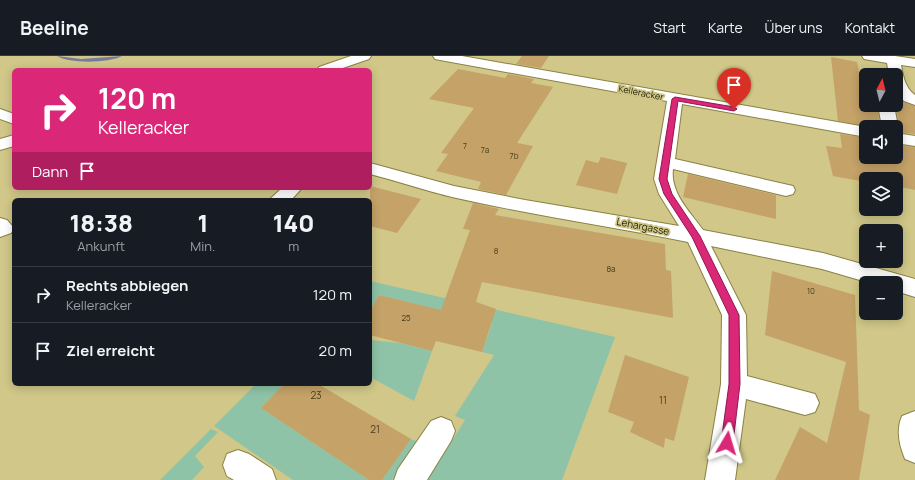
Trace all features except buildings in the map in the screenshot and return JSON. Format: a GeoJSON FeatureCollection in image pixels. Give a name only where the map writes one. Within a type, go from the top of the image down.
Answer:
{"type":"FeatureCollection","features":[{"type":"Feature","properties":{"kind":"street"},"geometry":{"type":"LineString","coordinates":[[330,68],[364,56]]}},
{"type":"Feature","properties":{"kind":"street","name":"Kelleracker"},"geometry":{"type":"LineString","coordinates":[[440,56],[859,131]]}},
{"type":"Feature","properties":{"kind":"street"},"geometry":{"type":"LineString","coordinates":[[875,61],[893,60],[915,63]]}},
{"type":"Feature","properties":{"kind":"street"},"geometry":{"type":"LineString","coordinates":[[893,60],[903,94],[910,99],[915,100]]}},
{"type":"Feature","properties":{"kind":"street"},"geometry":{"type":"LineString","coordinates":[[675,99],[663,179],[668,194],[696,236],[734,315],[734,384],[720,480]]}},
{"type":"Feature","properties":{"kind":"street"},"geometry":{"type":"LineString","coordinates":[[0,114],[12,118]]}},
{"type":"Feature","properties":{"kind":"street"},"geometry":{"type":"LineString","coordinates":[[903,139],[915,141]]}},
{"type":"Feature","properties":{"kind":"street"},"geometry":{"type":"LineString","coordinates":[[0,145],[12,141]]}},
{"type":"Feature","properties":{"kind":"street"},"geometry":{"type":"LineString","coordinates":[[666,162],[786,190]]}},
{"type":"Feature","properties":{"kind":"street","name":"Lehargasse"},"geometry":{"type":"LineString","coordinates":[[372,169],[452,191],[525,206],[629,223],[823,261],[915,288]]}},
{"type":"Feature","properties":{"kind":"street"},"geometry":{"type":"LineString","coordinates":[[281,198],[291,190]]}},
{"type":"Feature","properties":{"kind":"street"},"geometry":{"type":"LineString","coordinates":[[0,225],[4,228],[0,230]]}},
{"type":"Feature","properties":{"kind":"street"},"geometry":{"type":"LineString","coordinates":[[734,384],[805,403]]}},
{"type":"Feature","properties":{"kind":"street"},"geometry":{"type":"LineString","coordinates":[[915,424],[912,424],[915,449]]}},
{"type":"Feature","properties":{"kind":"street"},"geometry":{"type":"LineString","coordinates":[[409,480],[441,431]]}},
{"type":"Feature","properties":{"kind":"green space"},"geometry":{"type":"Polygon","coordinates":[[[372,281],[615,337],[562,480],[427,480],[465,420],[455,416],[494,355],[482,352],[492,323],[379,295],[372,307],[372,281]]]}},
{"type":"Feature","properties":{"kind":"green space"},"geometry":{"type":"Polygon","coordinates":[[[372,340],[400,343],[432,351],[414,401],[372,378],[372,340]]]}},
{"type":"Feature","properties":{"kind":"green space"},"geometry":{"type":"Polygon","coordinates":[[[254,386],[282,386],[261,408],[369,480],[293,480],[214,426],[254,386]]]}},
{"type":"Feature","properties":{"kind":"green space"},"geometry":{"type":"Polygon","coordinates":[[[211,429],[218,432],[195,456],[204,467],[192,480],[160,480],[211,429]]]}},
{"type":"Feature","properties":{"kind":"green space"},"geometry":{"type":"Polygon","coordinates":[[[411,439],[418,442],[392,480],[382,480],[411,439]]]}},
{"type":"Feature","properties":{"kind":"waterway"},"geometry":{"type":"LineString","coordinates":[[60,56],[74,60],[119,56]]}},
{"type":"Feature","properties":{"kind":"route"},"geometry":{"type":"LineString","coordinates":[[727,443],[734,384],[734,315],[696,236],[668,194],[663,179],[675,99],[734,109]]}}]}
